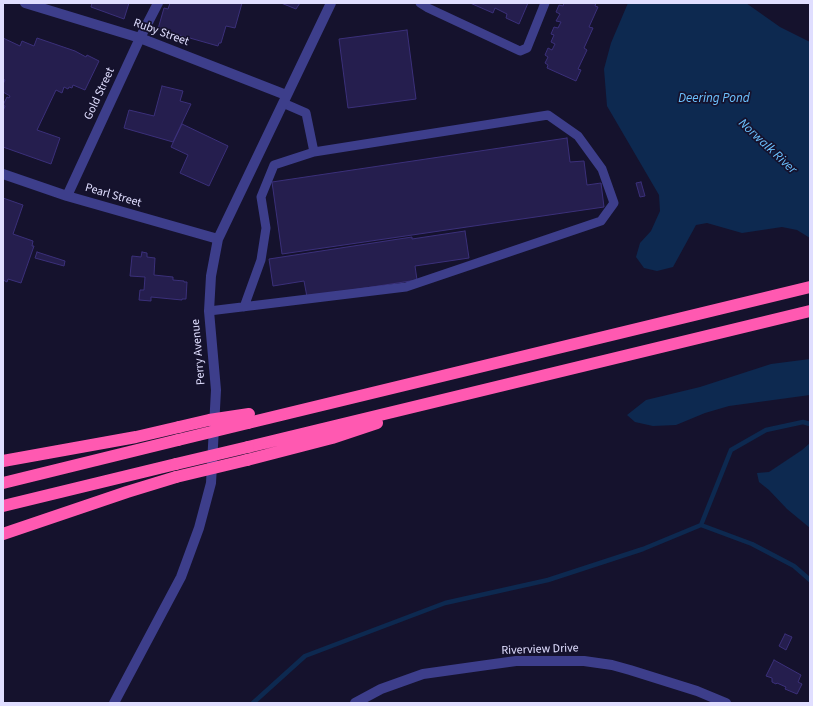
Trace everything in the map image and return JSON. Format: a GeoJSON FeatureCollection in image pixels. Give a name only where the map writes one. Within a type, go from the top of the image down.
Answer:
{"type":"FeatureCollection","features":[{"type":"Feature","properties":{"kind":"highway"},"geometry":{"type":"LineString","coordinates":[[3,483],[178,440],[248,419],[316,406],[810,287]]}},
{"type":"Feature","properties":{"kind":"highway"},"geometry":{"type":"LineString","coordinates":[[3,506],[810,311]]}},
{"type":"Feature","properties":{"kind":"highway"},"geometry":{"type":"LineString","coordinates":[[3,534],[176,477],[332,438],[457,397]]}},
{"type":"Feature","properties":{"kind":"highway"},"geometry":{"type":"LineString","coordinates":[[3,461],[136,437],[209,420],[248,419]]}},
{"type":"Feature","properties":{"kind":"street","name":"Ruby Street"},"geometry":{"type":"LineString","coordinates":[[25,3],[140,38],[284,99]]}},
{"type":"Feature","properties":{"kind":"street","name":"Gold Street"},"geometry":{"type":"LineString","coordinates":[[67,196],[140,38],[158,3]]}},
{"type":"Feature","properties":{"kind":"street","name":"Perry Avenue"},"geometry":{"type":"LineString","coordinates":[[114,703],[181,576],[199,528],[211,483],[216,390],[208,311],[211,276],[218,239],[331,3]]}},
{"type":"Feature","properties":{"kind":"street","name":"Pearl Street"},"geometry":{"type":"LineString","coordinates":[[3,174],[67,196],[218,239]]}},
{"type":"Feature","properties":{"kind":"street","name":"Riverview Drive"},"geometry":{"type":"LineString","coordinates":[[355,703],[381,689],[423,674],[516,661],[584,661],[617,666],[690,689],[726,703]]}},
{"type":"Feature","properties":{"kind":"lane"},"geometry":{"type":"LineString","coordinates":[[420,3],[520,51],[527,48],[545,3]]}},
{"type":"Feature","properties":{"kind":"lane"},"geometry":{"type":"LineString","coordinates":[[284,99],[306,113],[314,152]]}},
{"type":"Feature","properties":{"kind":"lane"},"geometry":{"type":"LineString","coordinates":[[208,311],[244,307],[406,287],[600,221],[614,203],[602,169],[578,136],[548,115],[314,152],[274,165],[260,197],[266,228],[261,260],[244,307]]}},
{"type":"Feature","properties":{"kind":"water","name":"Deering Pond"},"geometry":{"type":"Polygon","coordinates":[[[628,3],[746,3],[780,27],[810,42],[810,238],[797,230],[782,227],[742,233],[707,223],[696,225],[673,267],[657,271],[644,268],[636,257],[640,243],[651,231],[660,211],[659,195],[607,106],[604,69],[611,43],[628,3]]]}},
{"type":"Feature","properties":{"kind":"water"},"geometry":{"type":"Polygon","coordinates":[[[810,359],[810,395],[729,406],[705,413],[676,425],[653,426],[635,422],[627,415],[646,400],[700,387],[771,364],[810,359]]]}},
{"type":"Feature","properties":{"kind":"water"},"geometry":{"type":"Polygon","coordinates":[[[810,443],[810,528],[787,509],[759,482],[757,473],[769,472],[810,443]]]}},
{"type":"Feature","properties":{"kind":"building"},"geometry":{"type":"Polygon","coordinates":[[[92,3],[129,3],[124,19],[91,7],[92,3]]]}},
{"type":"Feature","properties":{"kind":"building"},"geometry":{"type":"Polygon","coordinates":[[[170,3],[242,3],[235,28],[226,26],[221,43],[219,43],[218,46],[158,29],[164,8],[168,9],[170,3]]]}},
{"type":"Feature","properties":{"kind":"building"},"geometry":{"type":"Polygon","coordinates":[[[281,3],[300,3],[296,9],[281,3]]]}},
{"type":"Feature","properties":{"kind":"building"},"geometry":{"type":"Polygon","coordinates":[[[470,3],[528,3],[519,24],[506,18],[507,14],[495,8],[493,13],[470,3]]]}},
{"type":"Feature","properties":{"kind":"building"},"geometry":{"type":"Polygon","coordinates":[[[564,3],[596,3],[595,6],[598,7],[589,27],[593,28],[584,48],[587,50],[578,69],[581,70],[576,81],[547,68],[548,65],[545,63],[548,57],[545,55],[548,48],[552,50],[555,44],[551,42],[554,35],[551,34],[554,27],[558,28],[561,22],[556,21],[560,14],[556,12],[559,5],[563,6],[564,3]]]}},
{"type":"Feature","properties":{"kind":"building"},"geometry":{"type":"Polygon","coordinates":[[[407,30],[416,99],[348,108],[339,39],[407,30]]]}},
{"type":"Feature","properties":{"kind":"building"},"geometry":{"type":"Polygon","coordinates":[[[3,38],[20,46],[22,41],[34,46],[37,38],[75,51],[86,57],[87,55],[99,61],[85,90],[73,85],[72,88],[69,87],[68,89],[64,87],[62,93],[56,90],[37,130],[60,138],[51,164],[3,147],[3,111],[5,106],[3,105],[7,97],[9,98],[10,96],[3,92],[3,84],[5,80],[3,79],[3,38]]]}},
{"type":"Feature","properties":{"kind":"building"},"geometry":{"type":"Polygon","coordinates":[[[162,86],[183,91],[180,101],[191,104],[173,142],[124,128],[129,110],[154,116],[162,86]]]}},
{"type":"Feature","properties":{"kind":"building"},"geometry":{"type":"Polygon","coordinates":[[[182,124],[228,146],[209,186],[180,173],[188,155],[171,147],[182,124]]]}},
{"type":"Feature","properties":{"kind":"building"},"geometry":{"type":"Polygon","coordinates":[[[567,138],[570,162],[584,161],[587,185],[601,183],[604,207],[282,254],[272,182],[567,138]]]}},
{"type":"Feature","properties":{"kind":"building"},"geometry":{"type":"Polygon","coordinates":[[[641,182],[645,196],[640,197],[636,183],[641,182]]]}},
{"type":"Feature","properties":{"kind":"building"},"geometry":{"type":"Polygon","coordinates":[[[3,198],[23,205],[13,234],[33,241],[32,246],[34,246],[21,283],[8,279],[7,282],[3,280],[3,198]]]}},
{"type":"Feature","properties":{"kind":"building"},"geometry":{"type":"Polygon","coordinates":[[[465,231],[469,258],[415,266],[417,280],[307,297],[304,281],[273,286],[269,259],[412,237],[412,239],[465,231]]]}},
{"type":"Feature","properties":{"kind":"building"},"geometry":{"type":"Polygon","coordinates":[[[37,252],[65,261],[64,266],[35,258],[37,252]]]}},
{"type":"Feature","properties":{"kind":"building"},"geometry":{"type":"Polygon","coordinates":[[[142,252],[147,253],[147,257],[155,258],[154,275],[173,277],[173,280],[187,282],[186,299],[182,300],[151,297],[151,301],[139,300],[140,290],[144,290],[145,277],[130,276],[132,256],[141,257],[142,252]]]}},
{"type":"Feature","properties":{"kind":"building"},"geometry":{"type":"Polygon","coordinates":[[[785,634],[792,637],[786,650],[779,646],[785,634]]]}},
{"type":"Feature","properties":{"kind":"building"},"geometry":{"type":"Polygon","coordinates":[[[774,660],[801,675],[798,682],[802,684],[797,694],[785,689],[786,687],[772,682],[772,678],[766,676],[774,660]]]}},
{"type":"Feature","properties":{"kind":"waterway"},"geometry":{"type":"LineString","coordinates":[[701,525],[731,450],[766,430],[803,422],[810,424]]}},
{"type":"Feature","properties":{"kind":"waterway"},"geometry":{"type":"LineString","coordinates":[[253,703],[305,656],[445,603],[548,580],[643,549],[701,525],[752,544],[794,566],[810,580]]}},
{"type":"Feature","properties":{"kind":"water label","name":"Norwalk River"},"geometry":{"type":"Point","coordinates":[767,147]}}]}
